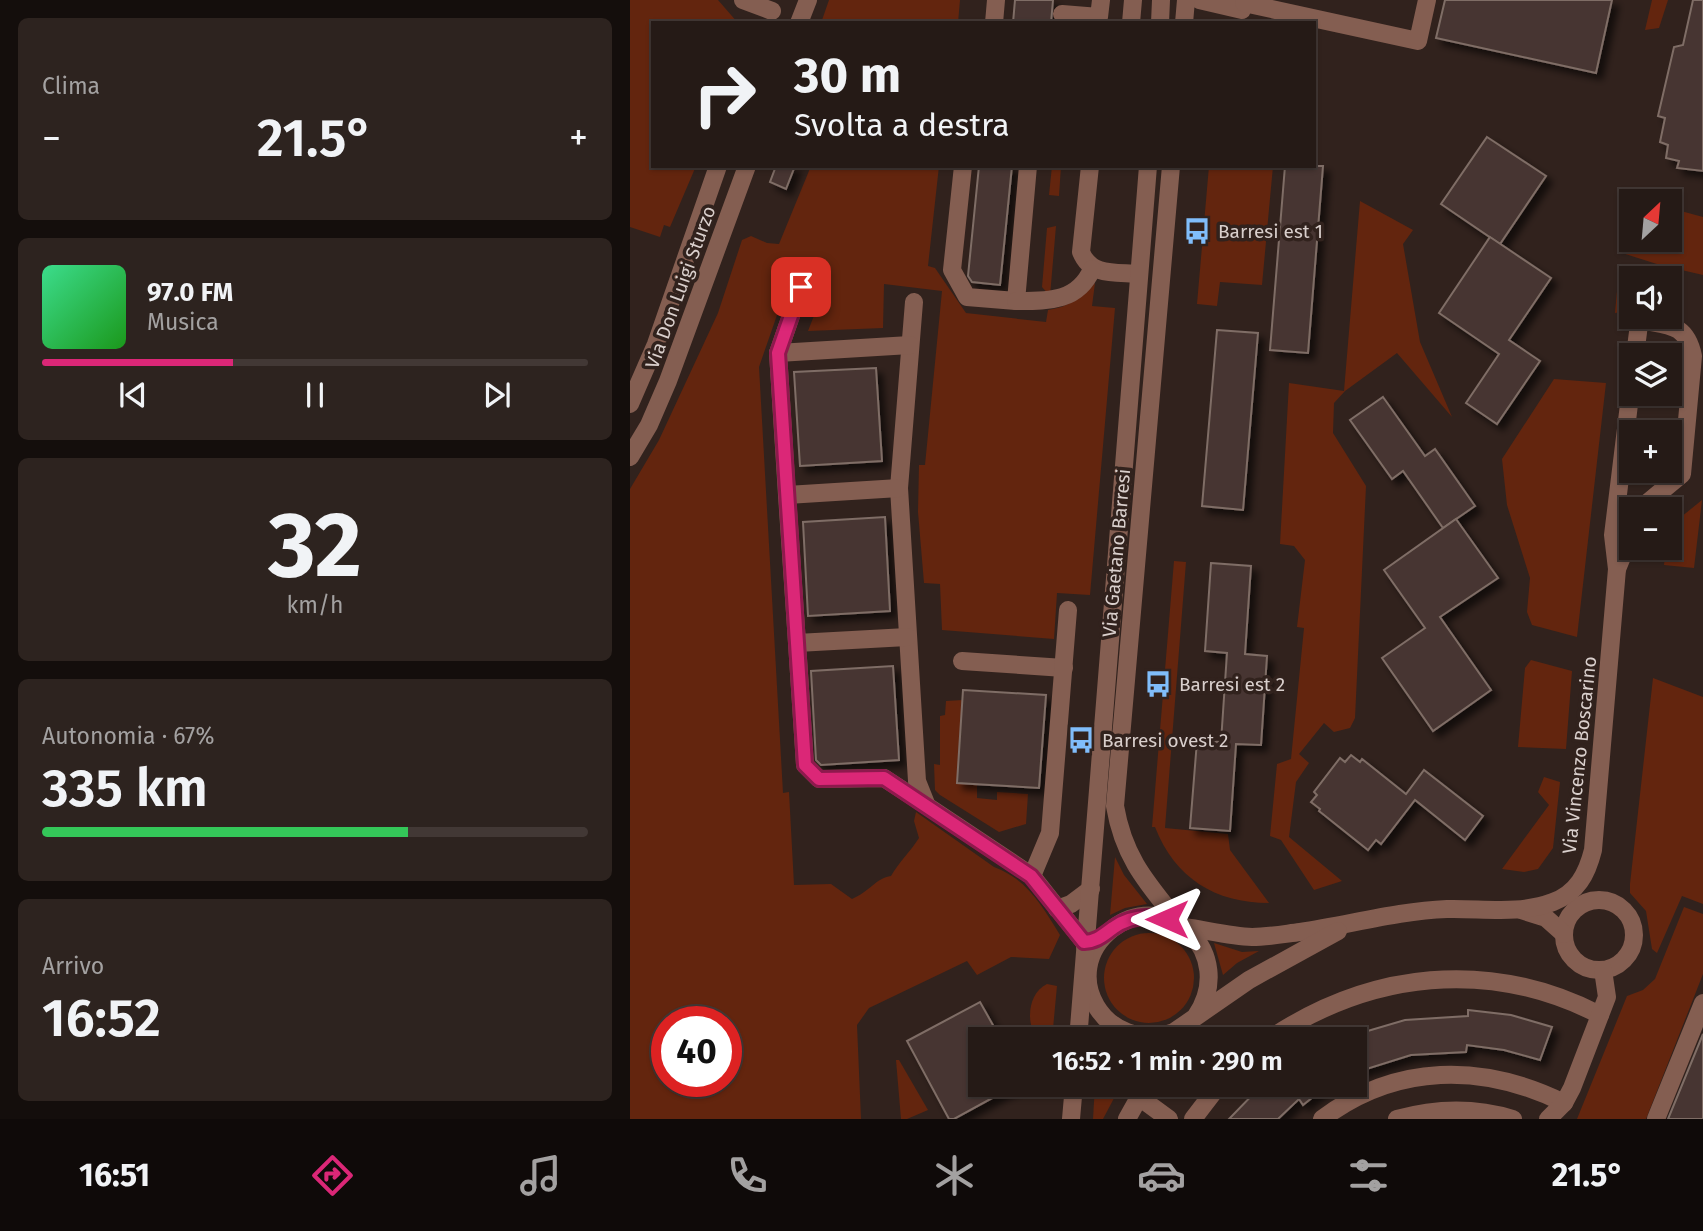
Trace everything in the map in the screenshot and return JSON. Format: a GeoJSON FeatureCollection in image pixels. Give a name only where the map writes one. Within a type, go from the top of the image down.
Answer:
{"type":"FeatureCollection","features":[{"type":"Feature","properties":{"kind":"street"},"geometry":{"type":"LineString","coordinates":[[743,0],[772,11]]}},
{"type":"Feature","properties":{"kind":"street"},"geometry":{"type":"LineString","coordinates":[[800,21],[808,0]]}},
{"type":"Feature","properties":{"kind":"street"},"geometry":{"type":"LineString","coordinates":[[994,21],[996,0]]}},
{"type":"Feature","properties":{"kind":"street"},"geometry":{"type":"LineString","coordinates":[[1062,12],[1099,17],[1101,0]]}},
{"type":"Feature","properties":{"kind":"street"},"geometry":{"type":"LineString","coordinates":[[1131,21],[1133,0]]}},
{"type":"Feature","properties":{"kind":"street"},"geometry":{"type":"LineString","coordinates":[[1160,21],[1161,0]]}},
{"type":"Feature","properties":{"kind":"street"},"geometry":{"type":"LineString","coordinates":[[1184,21],[1186,0]]}},
{"type":"Feature","properties":{"kind":"street"},"geometry":{"type":"LineString","coordinates":[[1199,0],[1242,10],[1244,1],[1418,41],[1427,0]]}},
{"type":"Feature","properties":{"kind":"street","name":"Via Don Luigi Sturzo"},"geometry":{"type":"LineString","coordinates":[[630,404],[656,344],[717,168]]}},
{"type":"Feature","properties":{"kind":"street","name":"Via Don Luigi Sturzo"},"geometry":{"type":"LineString","coordinates":[[630,457],[649,425],[668,381],[746,168]]}},
{"type":"Feature","properties":{"kind":"street"},"geometry":{"type":"LineString","coordinates":[[963,168],[952,270],[967,297],[1017,301],[1049,300],[1074,292],[1086,283],[1092,269]]}},
{"type":"Feature","properties":{"kind":"street"},"geometry":{"type":"LineString","coordinates":[[1017,301],[1028,168]]}},
{"type":"Feature","properties":{"kind":"street"},"geometry":{"type":"LineString","coordinates":[[1090,168],[1081,252],[1085,263],[1092,269],[1139,274]]}},
{"type":"Feature","properties":{"kind":"street","name":"Via Gaetano Barresi"},"geometry":{"type":"LineString","coordinates":[[1084,942],[1091,888],[1148,168]]}},
{"type":"Feature","properties":{"kind":"street","name":"Via Gaetano Barresi"},"geometry":{"type":"LineString","coordinates":[[1171,168],[1115,806],[1119,831],[1132,861],[1147,885],[1182,926]]}},
{"type":"Feature","properties":{"kind":"street"},"geometry":{"type":"LineString","coordinates":[[801,287],[778,353],[805,765],[819,779],[884,778],[1031,876],[1084,942],[1094,1001],[1110,1023],[1116,1027]]}},
{"type":"Feature","properties":{"kind":"street"},"geometry":{"type":"LineString","coordinates":[[914,302],[899,488],[917,781],[927,806]]}},
{"type":"Feature","properties":{"kind":"street"},"geometry":{"type":"LineString","coordinates":[[1654,497],[1682,474],[1693,356],[1684,333],[1677,329]]}},
{"type":"Feature","properties":{"kind":"street"},"geometry":{"type":"LineString","coordinates":[[778,353],[910,345]]}},
{"type":"Feature","properties":{"kind":"street","name":"Via Vincenzo Boscarino"},"geometry":{"type":"LineString","coordinates":[[1347,925],[1390,915],[1448,909],[1521,910],[1552,903],[1563,897],[1575,889],[1587,874],[1592,850],[1617,569],[1613,535],[1629,406]]}},
{"type":"Feature","properties":{"kind":"street"},"geometry":{"type":"LineString","coordinates":[[787,495],[899,488]]}},
{"type":"Feature","properties":{"kind":"street"},"geometry":{"type":"LineString","coordinates":[[1617,569],[1621,560]]}},
{"type":"Feature","properties":{"kind":"street"},"geometry":{"type":"LineString","coordinates":[[1031,876],[1050,832],[1068,610]]}},
{"type":"Feature","properties":{"kind":"street"},"geometry":{"type":"LineString","coordinates":[[797,643],[907,637]]}},
{"type":"Feature","properties":{"kind":"street"},"geometry":{"type":"LineString","coordinates":[[962,661],[1064,668]]}},
{"type":"Feature","properties":{"kind":"street"},"geometry":{"type":"LineString","coordinates":[[1587,874],[1594,901]]}},
{"type":"Feature","properties":{"kind":"street"},"geometry":{"type":"LineString","coordinates":[[1057,909],[1070,904],[1091,888]]}},
{"type":"Feature","properties":{"kind":"street"},"geometry":{"type":"LineString","coordinates":[[1594,901],[1616,905],[1625,911],[1634,931],[1630,953],[1613,967],[1603,970],[1591,970],[1579,965],[1570,957],[1565,946],[1566,922],[1573,911],[1594,901]]}},
{"type":"Feature","properties":{"kind":"street"},"geometry":{"type":"LineString","coordinates":[[1521,910],[1546,918],[1564,934]]}},
{"type":"Feature","properties":{"kind":"street"},"geometry":{"type":"LineString","coordinates":[[1084,942],[1095,942],[1115,927],[1140,917],[1154,916],[1182,926],[1252,937],[1347,925]]}},
{"type":"Feature","properties":{"kind":"street"},"geometry":{"type":"LineString","coordinates":[[1186,1027],[1249,980],[1347,925]]}},
{"type":"Feature","properties":{"kind":"street"},"geometry":{"type":"LineString","coordinates":[[1182,926],[1201,946],[1209,969],[1208,994],[1186,1027]]}},
{"type":"Feature","properties":{"kind":"street"},"geometry":{"type":"LineString","coordinates":[[1081,1003],[1097,945],[1104,936]]}},
{"type":"Feature","properties":{"kind":"street"},"geometry":{"type":"LineString","coordinates":[[1079,1027],[1084,942]]}},
{"type":"Feature","properties":{"kind":"street"},"geometry":{"type":"LineString","coordinates":[[1548,1119],[1564,1103],[1607,997],[1603,970]]}},
{"type":"Feature","properties":{"kind":"street"},"geometry":{"type":"LineString","coordinates":[[1289,1027],[1330,1004],[1375,989],[1422,980],[1470,979],[1517,985],[1563,998],[1600,1015]]}},
{"type":"Feature","properties":{"kind":"street"},"geometry":{"type":"LineString","coordinates":[[1656,1119],[1703,1003]]}},
{"type":"Feature","properties":{"kind":"street"},"geometry":{"type":"LineString","coordinates":[[1322,1119],[1368,1092],[1399,1081],[1432,1075],[1465,1074],[1498,1079],[1530,1087],[1564,1103]]}},
{"type":"Feature","properties":{"kind":"street"},"geometry":{"type":"LineString","coordinates":[[1071,1119],[1073,1097]]}},
{"type":"Feature","properties":{"kind":"street"},"geometry":{"type":"LineString","coordinates":[[1127,1119],[1139,1097]]}},
{"type":"Feature","properties":{"kind":"street"},"geometry":{"type":"LineString","coordinates":[[1148,1097],[1169,1119]]}},
{"type":"Feature","properties":{"kind":"street"},"geometry":{"type":"LineString","coordinates":[[1193,1119],[1210,1097]]}},
{"type":"Feature","properties":{"kind":"street"},"geometry":{"type":"LineString","coordinates":[[1397,1119],[1450,1110],[1478,1111],[1513,1119]]}},
{"type":"Feature","properties":{"kind":"shaded area"},"geometry":{"type":"Polygon","coordinates":[[[630,0],[718,0],[736,21],[651,21],[651,168],[695,168],[670,227],[664,225],[660,237],[630,227],[630,0]]]}},
{"type":"Feature","properties":{"kind":"shaded area"},"geometry":{"type":"Polygon","coordinates":[[[829,0],[960,0],[958,21],[822,21],[829,0]]]}},
{"type":"Feature","properties":{"kind":"shaded area"},"geometry":{"type":"Polygon","coordinates":[[[1652,0],[1668,0],[1659,28],[1645,30],[1652,0]]]}},
{"type":"Feature","properties":{"kind":"shaded area"},"geometry":{"type":"Polygon","coordinates":[[[810,168],[939,168],[928,266],[935,268],[966,313],[1046,322],[1048,310],[1074,301],[1095,283],[1092,306],[1115,308],[1090,595],[1057,593],[1054,639],[942,630],[940,584],[924,583],[918,512],[919,465],[925,465],[942,291],[884,284],[883,328],[808,331],[826,285],[792,272],[759,367],[783,793],[789,792],[794,885],[831,884],[852,899],[858,896],[881,879],[891,876],[916,843],[919,838],[914,821],[916,812],[1025,886],[1060,935],[1049,959],[1011,957],[977,975],[967,961],[869,1008],[857,1025],[861,1119],[630,1119],[630,489],[659,440],[718,313],[742,240],[751,236],[767,243],[779,244],[810,168]]]}},
{"type":"Feature","properties":{"kind":"shaded area"},"geometry":{"type":"Polygon","coordinates":[[[1052,168],[1061,168],[1059,196],[1049,195],[1052,168]]]}},
{"type":"Feature","properties":{"kind":"shaded area"},"geometry":{"type":"Polygon","coordinates":[[[1209,168],[1273,168],[1262,285],[1220,282],[1217,306],[1197,304],[1209,168]]]}},
{"type":"Feature","properties":{"kind":"shaded area"},"geometry":{"type":"Polygon","coordinates":[[[1360,201],[1413,230],[1403,244],[1420,342],[1452,417],[1397,353],[1345,391],[1334,403],[1333,433],[1366,486],[1355,718],[1350,728],[1334,732],[1324,723],[1299,754],[1309,763],[1296,782],[1289,837],[1342,881],[1314,890],[1281,840],[1270,836],[1277,764],[1291,759],[1304,628],[1297,627],[1305,560],[1294,546],[1280,544],[1289,383],[1344,391],[1360,201]]]}},
{"type":"Feature","properties":{"kind":"shaded area"},"geometry":{"type":"Polygon","coordinates":[[[1682,211],[1703,217],[1703,275],[1682,270],[1682,266],[1660,265],[1619,252],[1682,252],[1682,211]]]}},
{"type":"Feature","properties":{"kind":"shaded area"},"geometry":{"type":"Polygon","coordinates":[[[1056,226],[1050,296],[1042,287],[1047,228],[1056,226]]]}},
{"type":"Feature","properties":{"kind":"shaded area"},"geometry":{"type":"Polygon","coordinates":[[[1618,280],[1619,312],[1615,313],[1618,280]]]}},
{"type":"Feature","properties":{"kind":"shaded area"},"geometry":{"type":"Polygon","coordinates":[[[1554,379],[1606,383],[1577,637],[1532,625],[1527,612],[1530,578],[1507,505],[1502,459],[1554,379]]]}},
{"type":"Feature","properties":{"kind":"shaded area"},"geometry":{"type":"Polygon","coordinates":[[[1702,500],[1694,568],[1664,565],[1665,560],[1682,560],[1682,516],[1702,500]]]}},
{"type":"Feature","properties":{"kind":"shaded area"},"geometry":{"type":"Polygon","coordinates":[[[1174,561],[1186,562],[1165,828],[1228,834],[1230,850],[1269,903],[1231,898],[1199,884],[1174,860],[1155,827],[1152,827],[1174,561]]]}},
{"type":"Feature","properties":{"kind":"shaded area"},"geometry":{"type":"Polygon","coordinates":[[[1531,660],[1572,671],[1566,749],[1518,747],[1525,668],[1531,660]]]}},
{"type":"Feature","properties":{"kind":"shaded area"},"geometry":{"type":"Polygon","coordinates":[[[1653,678],[1703,697],[1703,904],[1682,896],[1657,953],[1652,949],[1646,911],[1630,893],[1653,678]]]}},
{"type":"Feature","properties":{"kind":"shaded area"},"geometry":{"type":"Polygon","coordinates":[[[963,700],[957,783],[977,785],[977,798],[997,800],[997,792],[1028,794],[1026,824],[999,832],[935,790],[934,764],[940,765],[940,716],[945,715],[946,701],[963,700]]]}},
{"type":"Feature","properties":{"kind":"shaded area"},"geometry":{"type":"Polygon","coordinates":[[[1544,777],[1560,782],[1553,848],[1538,869],[1524,872],[1502,869],[1549,805],[1538,792],[1544,777]]]}},
{"type":"Feature","properties":{"kind":"shaded area"},"geometry":{"type":"Polygon","coordinates":[[[1115,857],[1124,875],[1147,904],[1125,908],[1110,915],[1115,857]]]}},
{"type":"Feature","properties":{"kind":"shaded area"},"geometry":{"type":"Polygon","coordinates":[[[1684,907],[1703,914],[1703,974],[1646,1119],[1577,1119],[1627,996],[1643,990],[1655,979],[1684,907]]]}},
{"type":"Feature","properties":{"kind":"shaded area"},"geometry":{"type":"Polygon","coordinates":[[[1149,933],[1166,936],[1181,946],[1191,961],[1194,978],[1191,995],[1181,1010],[1166,1020],[1149,1023],[1132,1020],[1117,1010],[1107,995],[1104,978],[1107,961],[1117,946],[1132,936],[1149,933]]]}},
{"type":"Feature","properties":{"kind":"shaded area"},"geometry":{"type":"Polygon","coordinates":[[[1214,943],[1242,952],[1259,951],[1237,963],[1223,975],[1214,943]]]}},
{"type":"Feature","properties":{"kind":"shaded area"},"geometry":{"type":"Polygon","coordinates":[[[1047,984],[1057,986],[1053,1027],[1032,1027],[1030,1009],[1040,989],[1047,984]]]}},
{"type":"Feature","properties":{"kind":"shaded area"},"geometry":{"type":"Polygon","coordinates":[[[896,1060],[899,1060],[928,1110],[907,1119],[901,1119],[896,1060]]]}},
{"type":"Feature","properties":{"kind":"shaded area"},"geometry":{"type":"Polygon","coordinates":[[[1094,1097],[1115,1097],[1103,1119],[1093,1119],[1094,1097]]]}},
{"type":"Feature","properties":{"kind":"building"},"geometry":{"type":"Polygon","coordinates":[[[1015,0],[1053,0],[1051,21],[1013,21],[1015,0]]]}},
{"type":"Feature","properties":{"kind":"building"},"geometry":{"type":"Polygon","coordinates":[[[1445,0],[1612,0],[1596,73],[1436,38],[1445,0]]]}},
{"type":"Feature","properties":{"kind":"building"},"geometry":{"type":"Polygon","coordinates":[[[1693,0],[1703,0],[1703,171],[1677,168],[1679,161],[1666,158],[1668,145],[1660,142],[1665,118],[1658,116],[1674,47],[1683,45],[1693,0]]]}},
{"type":"Feature","properties":{"kind":"building"},"geometry":{"type":"Polygon","coordinates":[[[1487,137],[1546,176],[1500,244],[1441,204],[1487,137]]]}},
{"type":"Feature","properties":{"kind":"building"},"geometry":{"type":"Polygon","coordinates":[[[1323,166],[1308,353],[1270,350],[1285,168],[1323,166]]]}},
{"type":"Feature","properties":{"kind":"building"},"geometry":{"type":"Polygon","coordinates":[[[775,168],[794,168],[786,189],[770,182],[775,168]]]}},
{"type":"Feature","properties":{"kind":"building"},"geometry":{"type":"Polygon","coordinates":[[[979,168],[1012,168],[1000,285],[972,282],[968,276],[979,168]]]}},
{"type":"Feature","properties":{"kind":"building"},"geometry":{"type":"Polygon","coordinates":[[[1490,237],[1551,278],[1509,340],[1540,361],[1497,424],[1466,403],[1499,354],[1439,313],[1490,237]]]}},
{"type":"Feature","properties":{"kind":"building"},"geometry":{"type":"Polygon","coordinates":[[[1217,330],[1258,333],[1243,510],[1202,506],[1217,330]]]}},
{"type":"Feature","properties":{"kind":"building"},"geometry":{"type":"Polygon","coordinates":[[[876,368],[882,461],[800,466],[794,372],[876,368]]]}},
{"type":"Feature","properties":{"kind":"building"},"geometry":{"type":"Polygon","coordinates":[[[1383,397],[1425,456],[1435,449],[1475,506],[1443,528],[1403,471],[1392,479],[1350,420],[1383,397]]]}},
{"type":"Feature","properties":{"kind":"building"},"geometry":{"type":"Polygon","coordinates":[[[885,517],[890,611],[808,616],[803,522],[885,517]]]}},
{"type":"Feature","properties":{"kind":"building"},"geometry":{"type":"Polygon","coordinates":[[[1456,519],[1498,578],[1440,617],[1491,690],[1433,731],[1382,658],[1425,628],[1384,570],[1456,519]]]}},
{"type":"Feature","properties":{"kind":"building"},"geometry":{"type":"Polygon","coordinates":[[[1211,563],[1251,566],[1245,654],[1267,656],[1261,745],[1236,744],[1230,831],[1190,828],[1197,741],[1221,742],[1227,653],[1205,651],[1211,563]]]}},
{"type":"Feature","properties":{"kind":"building"},"geometry":{"type":"Polygon","coordinates":[[[893,666],[899,760],[821,765],[816,760],[811,671],[893,666]]]}},
{"type":"Feature","properties":{"kind":"building"},"geometry":{"type":"Polygon","coordinates":[[[963,690],[1046,695],[1039,788],[957,783],[963,690]]]}},
{"type":"Feature","properties":{"kind":"building"},"geometry":{"type":"Polygon","coordinates":[[[1351,755],[1360,762],[1362,759],[1406,794],[1424,770],[1483,816],[1465,840],[1415,800],[1381,844],[1376,840],[1368,850],[1311,802],[1317,795],[1314,792],[1340,758],[1345,762],[1351,755]]]}},
{"type":"Feature","properties":{"kind":"building"},"geometry":{"type":"Polygon","coordinates":[[[980,1002],[994,1027],[968,1027],[968,1097],[994,1097],[954,1119],[949,1119],[907,1041],[980,1002]]]}},
{"type":"Feature","properties":{"kind":"building"},"geometry":{"type":"Polygon","coordinates":[[[1468,1010],[1511,1015],[1552,1027],[1540,1060],[1504,1050],[1467,1045],[1466,1052],[1411,1055],[1367,1069],[1367,1031],[1405,1020],[1468,1016],[1468,1010]]]}},
{"type":"Feature","properties":{"kind":"building"},"geometry":{"type":"Polygon","coordinates":[[[1703,1034],[1703,1119],[1668,1119],[1703,1034]]]}},
{"type":"Feature","properties":{"kind":"building"},"geometry":{"type":"Polygon","coordinates":[[[1250,1097],[1313,1097],[1303,1105],[1299,1099],[1278,1119],[1229,1119],[1250,1097]]]}},
{"type":"Feature","properties":{"kind":"place","name":"Barresi est 1"},"geometry":{"type":"Point","coordinates":[1197,231]}},
{"type":"Feature","properties":{"kind":"place","name":"Barresi est 2"},"geometry":{"type":"Point","coordinates":[1158,684]}},
{"type":"Feature","properties":{"kind":"place","name":"Barresi ovest 2"},"geometry":{"type":"Point","coordinates":[1081,740]}},
{"type":"Feature","properties":{"kind":"route"},"geometry":{"type":"LineString","coordinates":[[801,287],[778,353],[805,765],[819,779],[884,778],[1031,876],[1084,942],[1095,942],[1127,920],[1154,916],[1167,919]]}}]}
